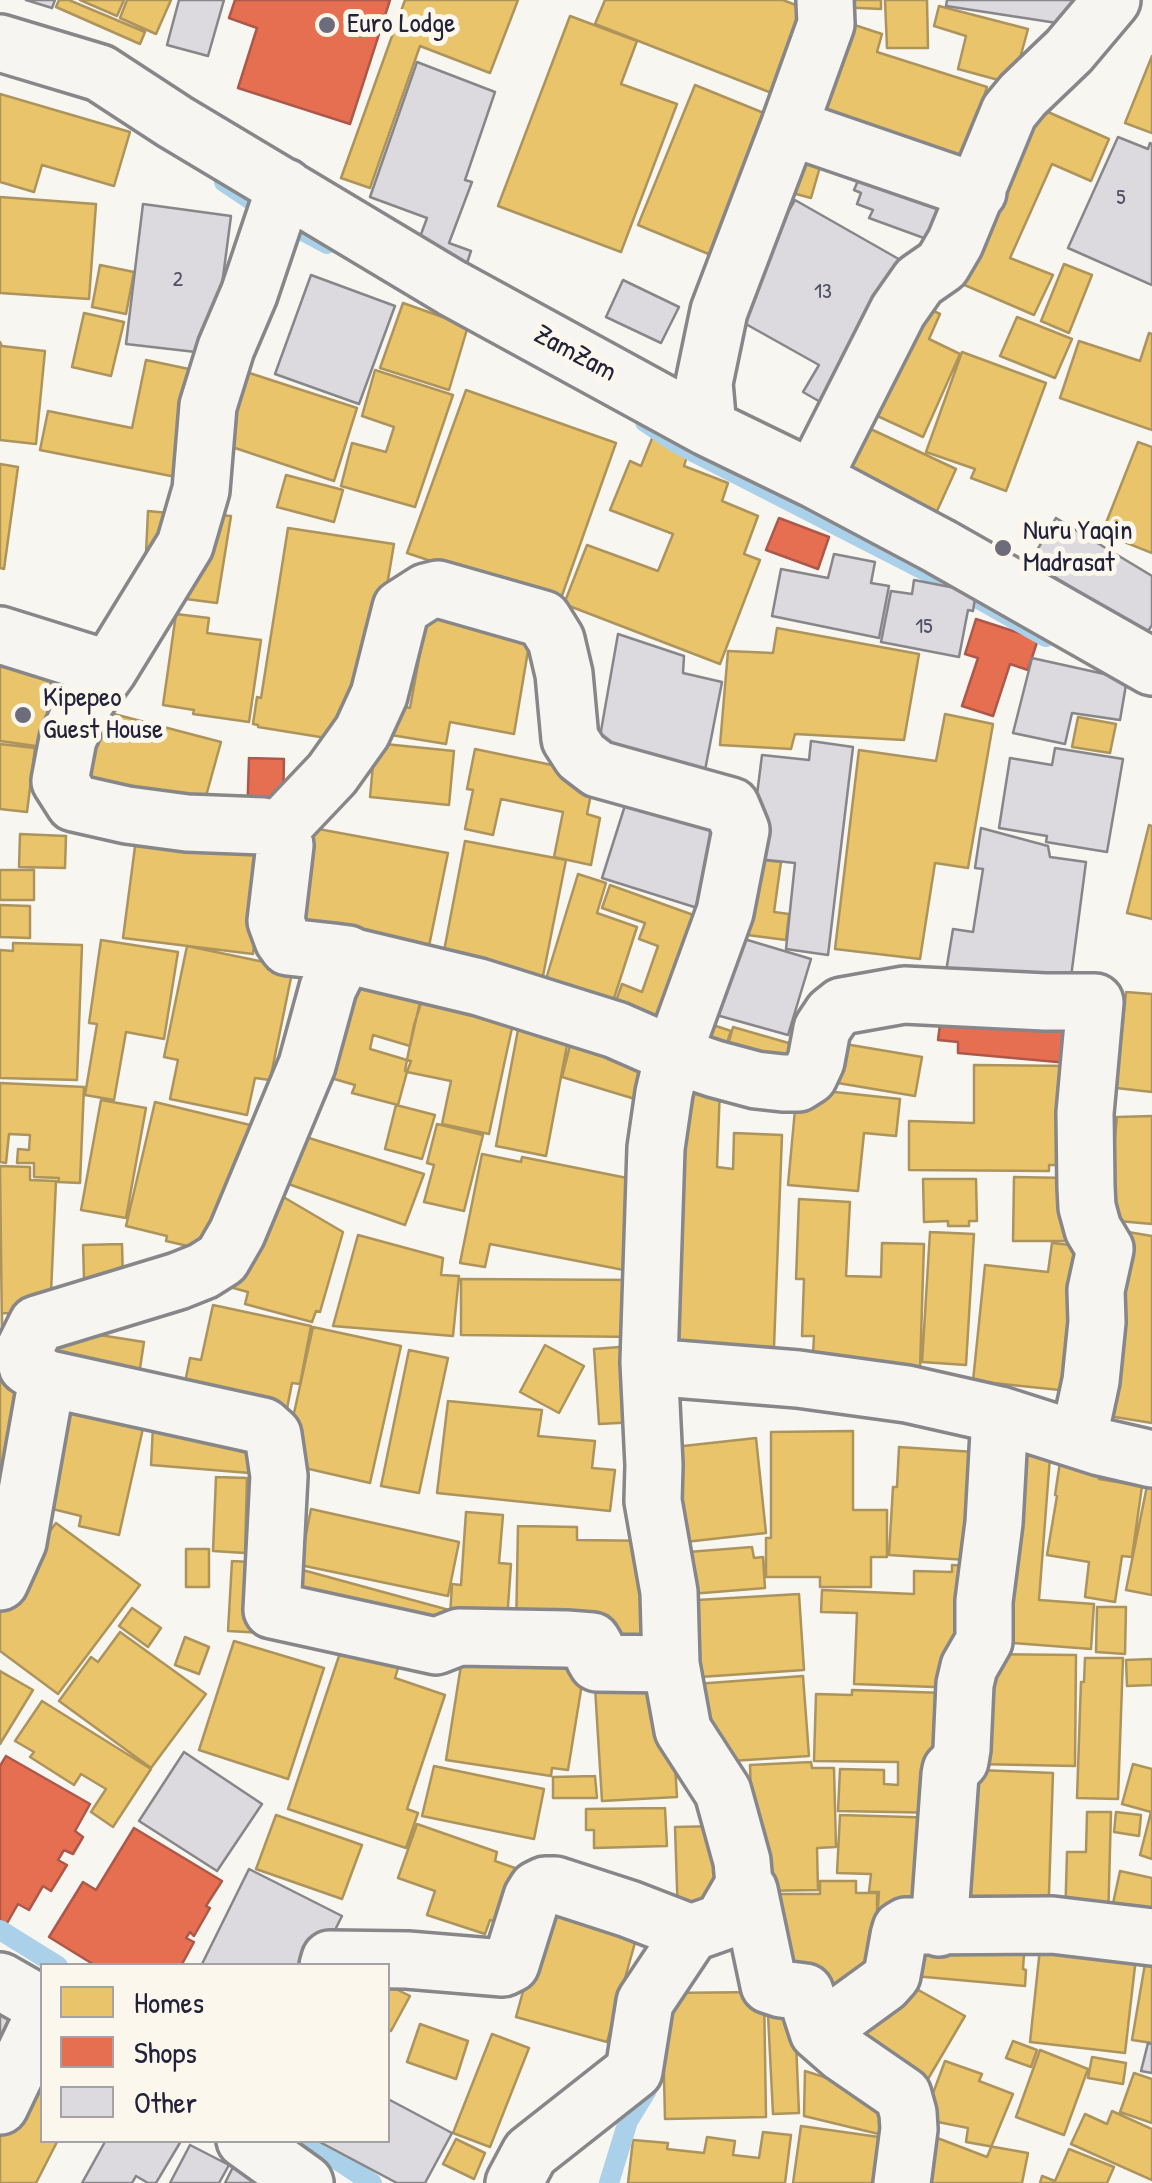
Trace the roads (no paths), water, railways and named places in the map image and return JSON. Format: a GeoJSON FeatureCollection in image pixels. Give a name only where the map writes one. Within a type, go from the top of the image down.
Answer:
{"type":"FeatureCollection","features":[{"type":"Feature","properties":{"kind":"street"},"geometry":{"type":"LineString","coordinates":[[708,428],[704,383],[719,311],[826,24],[825,0]]}},
{"type":"Feature","properties":{"kind":"street"},"geometry":{"type":"LineString","coordinates":[[813,479],[898,311],[919,281],[942,265],[955,243],[1009,112],[1112,0]]}},
{"type":"Feature","properties":{"kind":"street","name":"ZamZam"},"geometry":{"type":"LineString","coordinates":[[0,43],[100,74],[452,288],[708,428],[939,546],[1152,667]]}},
{"type":"Feature","properties":{"kind":"street"},"geometry":{"type":"LineString","coordinates":[[789,127],[978,192]]}},
{"type":"Feature","properties":{"kind":"street"},"geometry":{"type":"LineString","coordinates":[[285,187],[208,406],[201,490],[185,545],[86,702],[68,738],[60,781],[74,803],[127,815],[188,823],[263,826],[278,832],[285,845],[276,921],[288,947],[333,952],[478,987],[616,1030],[674,1055],[756,1080],[798,1082],[809,1076],[822,1028],[842,1006],[904,995],[1095,1002],[1085,1114],[1086,1187],[1093,1229],[1106,1249],[1096,1290],[1098,1322],[1090,1381],[1082,1418],[1070,1437]]}},
{"type":"Feature","properties":{"kind":"street"},"geometry":{"type":"LineString","coordinates":[[278,832],[332,774],[362,732],[379,695],[400,608],[426,592],[438,590],[543,619],[556,640],[564,674],[570,738],[580,756],[598,770],[731,806],[741,830],[725,912],[674,1055],[656,1148],[650,1367],[653,1501],[669,1592],[671,1664],[682,1730],[723,1792],[742,1861],[744,1884],[749,1890],[768,1985],[805,1992],[818,2032],[902,2095],[910,2130],[902,2183]]}},
{"type":"Feature","properties":{"kind":"street"},"geometry":{"type":"LineString","coordinates":[[0,634],[110,668]]}},
{"type":"Feature","properties":{"kind":"street"},"geometry":{"type":"LineString","coordinates":[[333,952],[336,972],[306,1065],[237,1233],[222,1259],[178,1281],[37,1324],[24,1350],[27,1366],[45,1378],[263,1426],[273,1434],[279,1476],[272,1610],[436,1646],[459,1638],[579,1640],[594,1643],[596,1663],[671,1664]]}},
{"type":"Feature","properties":{"kind":"street"},"geometry":{"type":"LineString","coordinates":[[650,1367],[907,1394],[1000,1415],[1100,1447],[1152,1458]]}},
{"type":"Feature","properties":{"kind":"street"},"geometry":{"type":"LineString","coordinates":[[0,1582],[18,1542],[45,1378]]}},
{"type":"Feature","properties":{"kind":"street"},"geometry":{"type":"LineString","coordinates":[[939,1928],[950,1775],[960,1761],[962,1749],[964,1684],[984,1641],[1000,1415]]}},
{"type":"Feature","properties":{"kind":"street"},"geometry":{"type":"LineString","coordinates":[[514,2183],[530,2154],[634,2071],[645,2002],[690,1933],[722,1922],[744,1884]]}},
{"type":"Feature","properties":{"kind":"street"},"geometry":{"type":"LineString","coordinates":[[329,1963],[330,1958],[408,1960],[502,1968],[511,1964],[532,1896],[545,1885],[629,1909],[690,1933]]}},
{"type":"Feature","properties":{"kind":"street"},"geometry":{"type":"LineString","coordinates":[[818,2032],[884,1984],[892,1974],[906,1926],[1052,1925],[1152,1937]]}},
{"type":"Feature","properties":{"kind":"street"},"geometry":{"type":"LineString","coordinates":[[0,1981],[40,2004]]}},
{"type":"Feature","properties":{"kind":"street"},"geometry":{"type":"LineString","coordinates":[[0,2106],[40,2022]]}},
{"type":"Feature","properties":{"kind":"waterway"},"geometry":{"type":"LineString","coordinates":[[224,182],[327,244]]}},
{"type":"Feature","properties":{"kind":"waterway"},"geometry":{"type":"LineString","coordinates":[[645,422],[676,443],[1046,637]]}},
{"type":"Feature","properties":{"kind":"waterway"},"geometry":{"type":"LineString","coordinates":[[0,1930],[53,1963]]}},
{"type":"Feature","properties":{"kind":"waterway"},"geometry":{"type":"LineString","coordinates":[[609,2183],[628,2121],[647,2090],[648,2078]]}},
{"type":"Feature","properties":{"kind":"waterway"},"geometry":{"type":"LineString","coordinates":[[312,2143],[372,2183]]}},
{"type":"Feature","properties":{"kind":"place","name":"Euro Lodge"},"geometry":{"type":"Point","coordinates":[327,25]}},
{"type":"Feature","properties":{"kind":"place","name":"Nuru Yaqin Madrasat"},"geometry":{"type":"Point","coordinates":[1003,548]}},
{"type":"Feature","properties":{"kind":"place","name":"Kipepeo Guest House"},"geometry":{"type":"Point","coordinates":[23,715]}}]}
